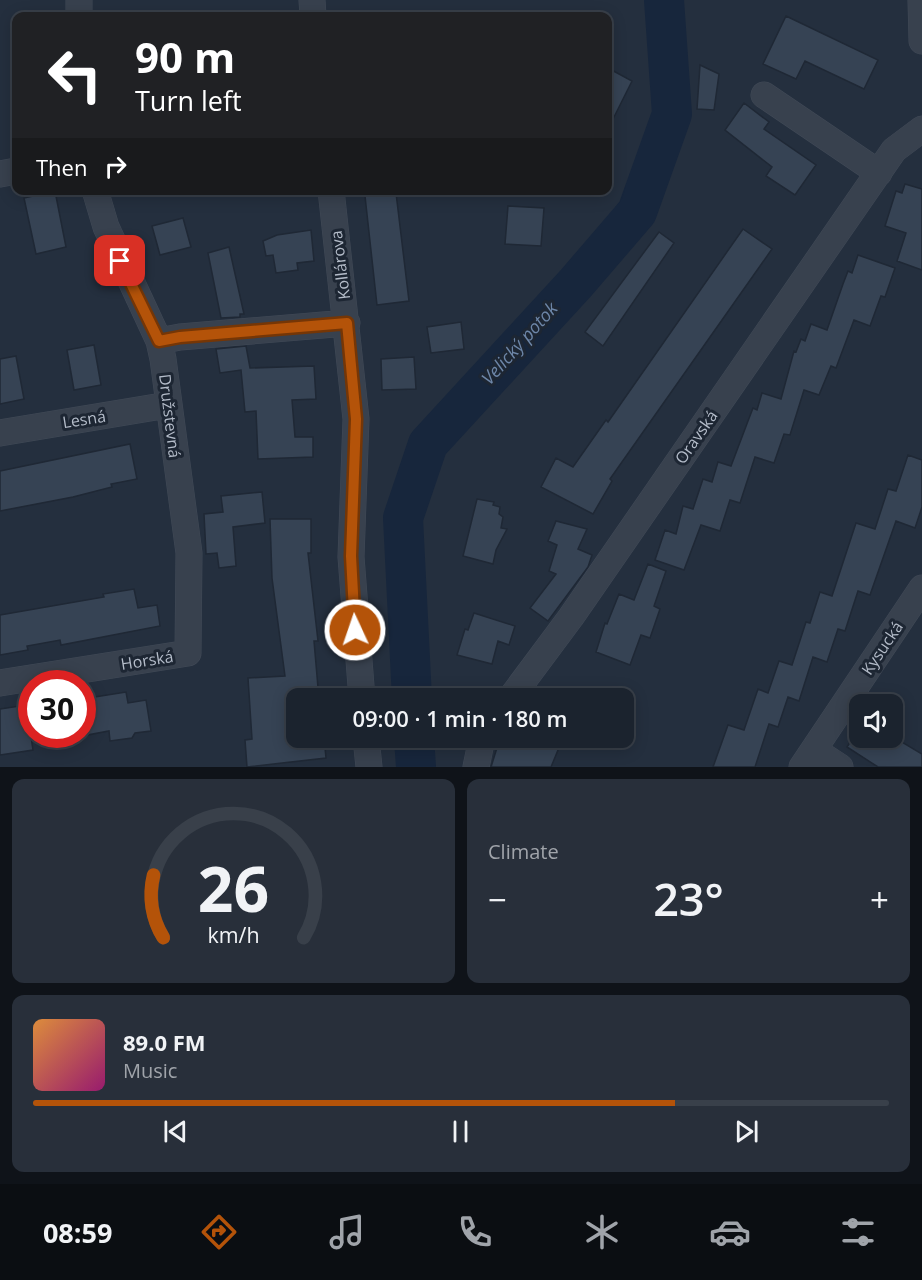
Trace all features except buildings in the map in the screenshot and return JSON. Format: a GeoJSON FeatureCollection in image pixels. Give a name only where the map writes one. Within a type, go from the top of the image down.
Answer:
{"type":"FeatureCollection","features":[{"type":"Feature","properties":{"kind":"street"},"geometry":{"type":"LineString","coordinates":[[921,0],[922,41]]}},
{"type":"Feature","properties":{"kind":"street"},"geometry":{"type":"LineString","coordinates":[[764,95],[879,173]]}},
{"type":"Feature","properties":{"kind":"street","name":"Oravská"},"geometry":{"type":"LineString","coordinates":[[518,688],[578,608],[894,150],[922,129]]}},
{"type":"Feature","properties":{"kind":"street","name":"Družstevná"},"geometry":{"type":"LineString","coordinates":[[97,195],[113,244],[159,341],[189,553],[188,654]]}},
{"type":"Feature","properties":{"kind":"street","name":"Kollárova"},"geometry":{"type":"LineString","coordinates":[[332,195],[356,419],[351,556],[361,688]]}},
{"type":"Feature","properties":{"kind":"street"},"geometry":{"type":"LineString","coordinates":[[159,341],[180,337],[347,323]]}},
{"type":"Feature","properties":{"kind":"street","name":"Lesná"},"geometry":{"type":"LineString","coordinates":[[0,433],[168,405]]}},
{"type":"Feature","properties":{"kind":"street","name":"Kysucká"},"geometry":{"type":"LineString","coordinates":[[808,758],[922,588]]}},
{"type":"Feature","properties":{"kind":"street","name":"Horská"},"geometry":{"type":"LineString","coordinates":[[0,683],[188,654]]}},
{"type":"Feature","properties":{"kind":"street"},"geometry":{"type":"LineString","coordinates":[[367,748],[369,767]]}},
{"type":"Feature","properties":{"kind":"street"},"geometry":{"type":"LineString","coordinates":[[476,767],[480,748]]}},
{"type":"Feature","properties":{"kind":"street"},"geometry":{"type":"LineString","coordinates":[[808,758],[840,767]]}},
{"type":"Feature","properties":{"kind":"waterway","name":"Velický potok"},"geometry":{"type":"LineString","coordinates":[[411,688],[403,518],[428,444],[576,283],[637,212],[672,114],[664,0]]}},
{"type":"Feature","properties":{"kind":"waterway","name":"Velický potok"},"geometry":{"type":"LineString","coordinates":[[415,748],[416,767]]}},
{"type":"Feature","properties":{"kind":"route"},"geometry":{"type":"LineString","coordinates":[[120,261],[159,341],[180,337],[347,323],[356,419],[351,556],[355,630]]}}]}
